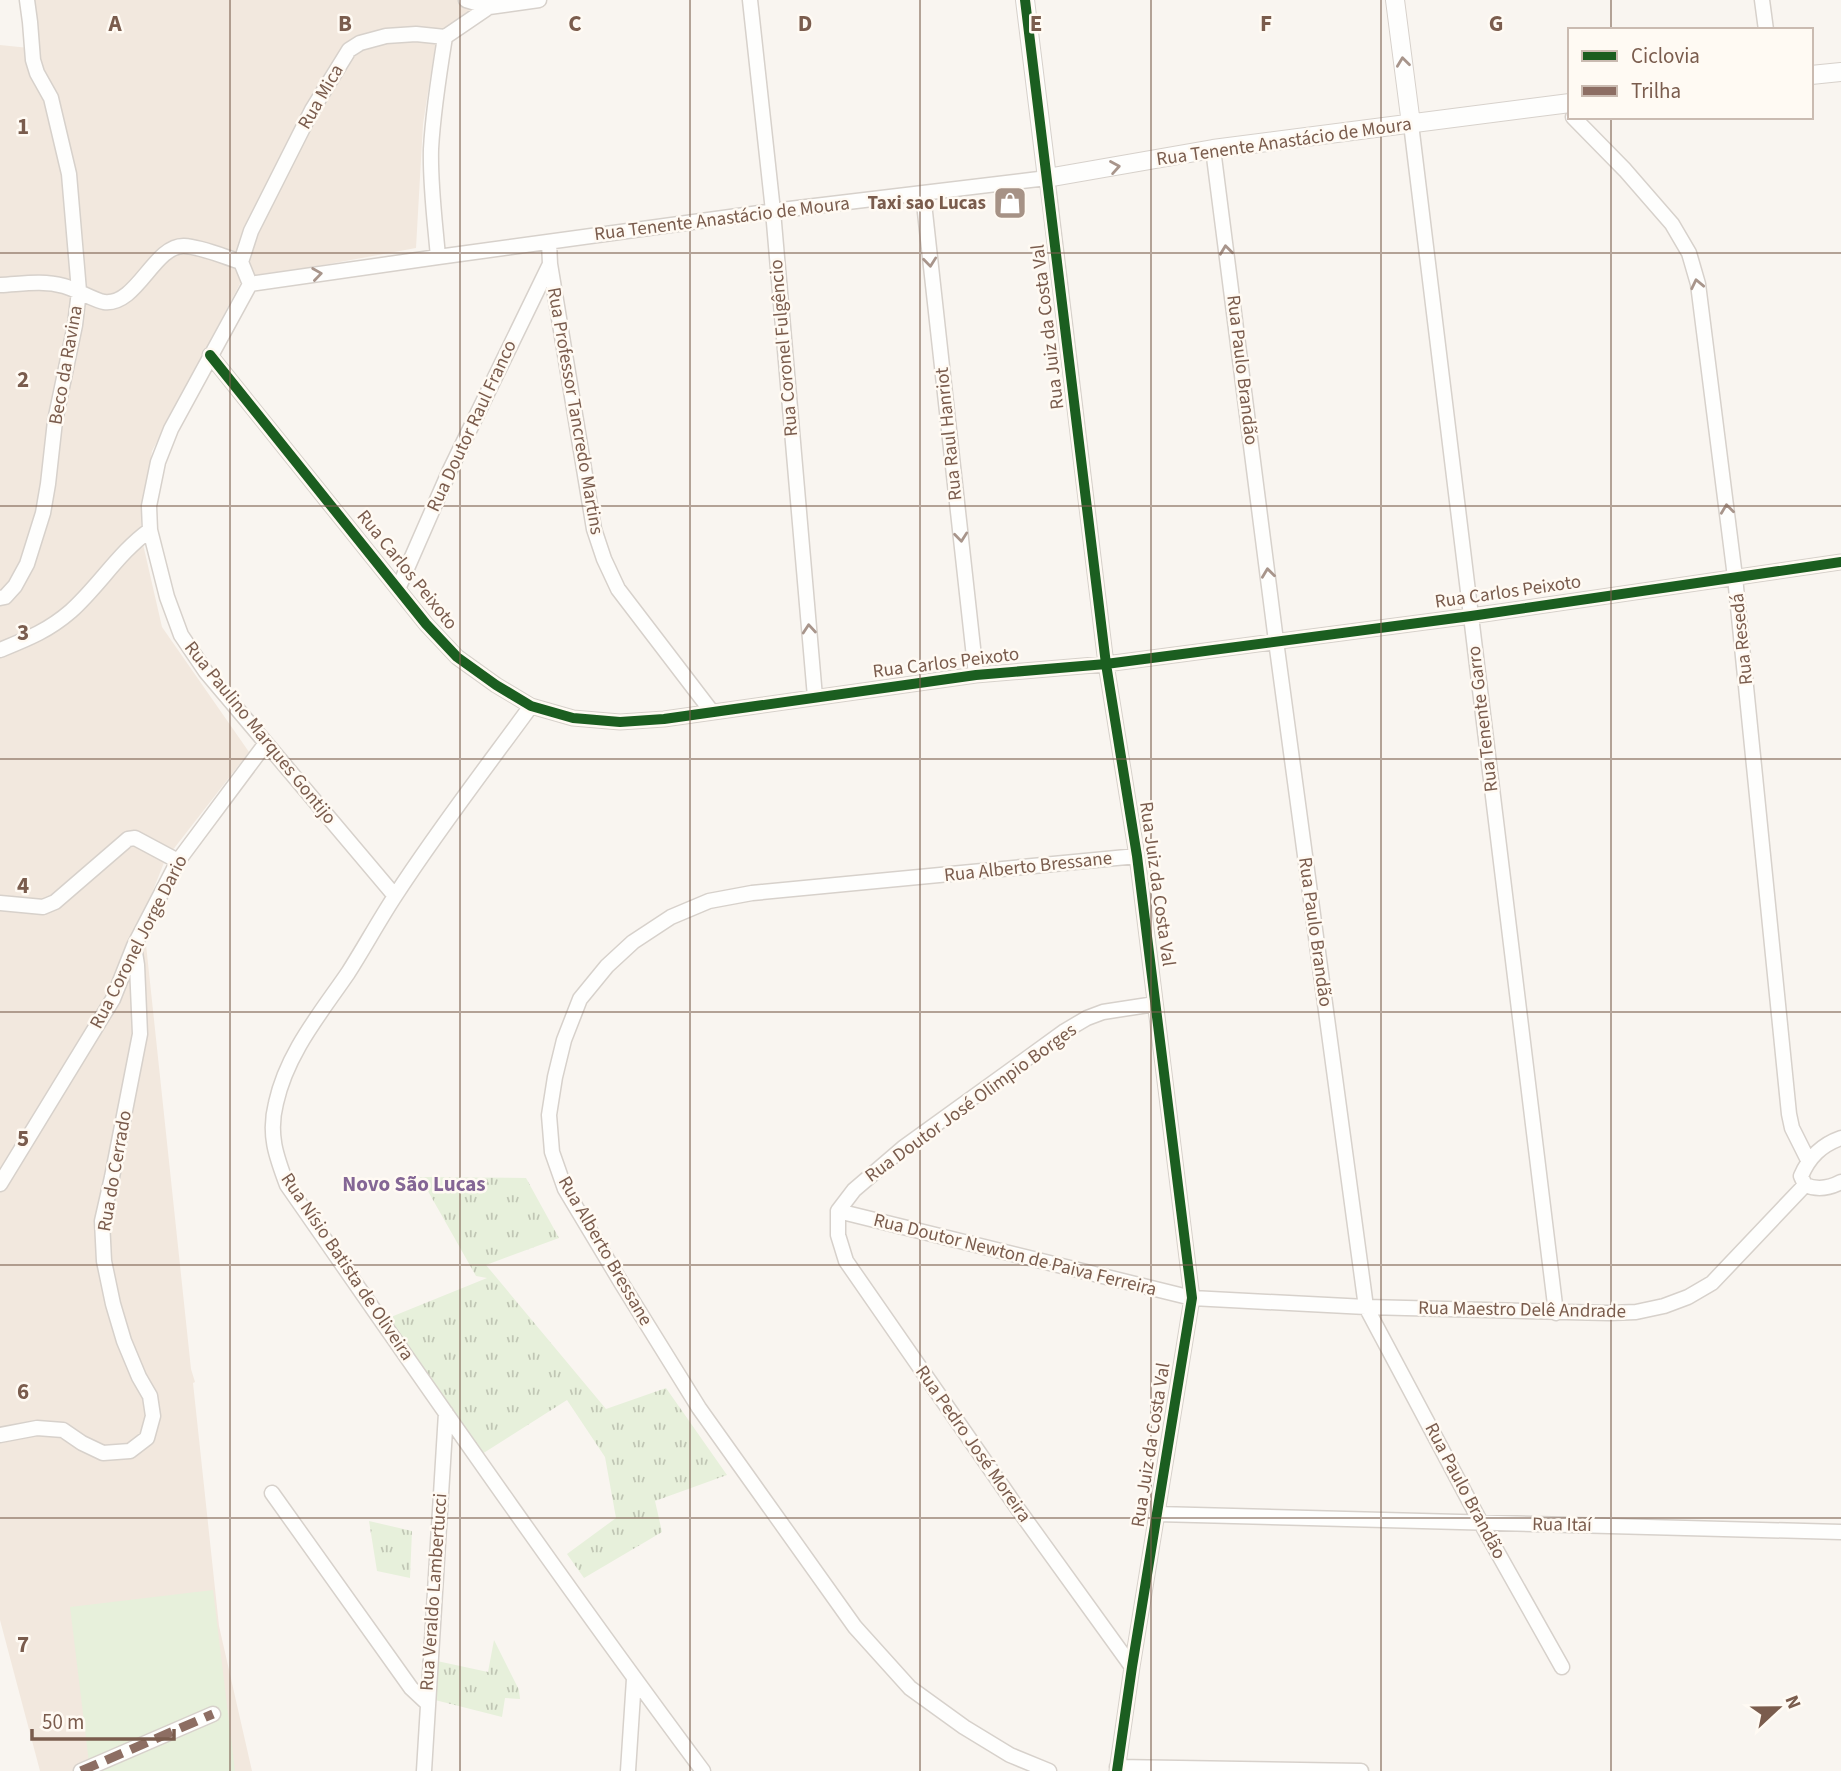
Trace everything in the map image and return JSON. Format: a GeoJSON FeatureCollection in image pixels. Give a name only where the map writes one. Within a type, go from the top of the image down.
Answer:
{"type":"FeatureCollection","features":[{"type":"Feature","properties":{"kind":"street","name":"Beco da Ravina"},"geometry":{"type":"LineString","coordinates":[[0,598],[5,597],[15,586],[27,564],[43,513],[55,421],[75,325],[79,291],[69,174],[51,98],[33,60],[27,0]]}},
{"type":"Feature","properties":{"kind":"street"},"geometry":{"type":"LineString","coordinates":[[466,0],[489,7],[539,0]]}},
{"type":"Feature","properties":{"kind":"street","name":"Rua Coronel Fulgêncio"},"geometry":{"type":"LineString","coordinates":[[750,0],[772,211],[815,697]]}},
{"type":"Feature","properties":{"kind":"street","name":"Rua Juiz da Costa Val"},"geometry":{"type":"LineString","coordinates":[[1025,0],[1106,664],[1137,856],[1192,1298],[1117,1769]]}},
{"type":"Feature","properties":{"kind":"street","name":"Rua Tenente Garro"},"geometry":{"type":"LineString","coordinates":[[1395,0],[1556,1313]]}},
{"type":"Feature","properties":{"kind":"street"},"geometry":{"type":"LineString","coordinates":[[1762,0],[1766,28]]}},
{"type":"Feature","properties":{"kind":"street"},"geometry":{"type":"LineString","coordinates":[[438,257],[431,152],[445,37],[489,7]]}},
{"type":"Feature","properties":{"kind":"street","name":"Rua Mica"},"geometry":{"type":"LineString","coordinates":[[242,262],[251,231],[274,185],[312,110],[349,50],[360,43],[386,36],[416,34],[445,37]]}},
{"type":"Feature","properties":{"kind":"street"},"geometry":{"type":"LineString","coordinates":[[1813,75],[1841,72]]}},
{"type":"Feature","properties":{"kind":"street","name":"Rua Tenente Anastácio de Moura"},"geometry":{"type":"LineString","coordinates":[[250,284],[772,211],[1047,178],[1213,149],[1411,124],[1568,110]]}},
{"type":"Feature","properties":{"kind":"street","name":"Rua Resedá"},"geometry":{"type":"LineString","coordinates":[[1577,119],[1672,225],[1689,253],[1698,284],[1735,577],[1789,1114],[1792,1128],[1808,1160]]}},
{"type":"Feature","properties":{"kind":"street","name":"Rua Paulo Brandão"},"geometry":{"type":"LineString","coordinates":[[1213,149],[1366,1307],[1481,1523],[1562,1667]]}},
{"type":"Feature","properties":{"kind":"street","name":"Rua Raul Hanriot"},"geometry":{"type":"LineString","coordinates":[[923,194],[976,675]]}},
{"type":"Feature","properties":{"kind":"street","name":"Rua Professor Tancredo Martins"},"geometry":{"type":"LineString","coordinates":[[549,242],[550,264],[594,529],[604,559],[618,589],[712,712]]}},
{"type":"Feature","properties":{"kind":"street"},"geometry":{"type":"LineString","coordinates":[[0,285],[46,282],[79,291],[104,303],[124,298],[172,249],[183,246],[242,262],[250,284]]}},
{"type":"Feature","properties":{"kind":"street","name":"Rua Doutor Raul Franco"},"geometry":{"type":"LineString","coordinates":[[398,589],[450,470],[550,264]]}},
{"type":"Feature","properties":{"kind":"street","name":"Rua Paulino Marques Gontijo"},"geometry":{"type":"LineString","coordinates":[[250,284],[171,429],[158,462],[149,506],[150,530],[167,597],[181,635],[206,672],[395,896]]}},
{"type":"Feature","properties":{"kind":"street","name":"Rua Carlos Peixoto"},"geometry":{"type":"LineString","coordinates":[[210,355],[426,624],[457,657],[531,706],[573,718],[620,722],[664,719],[976,675],[1106,664],[1471,616],[1841,562]]}},
{"type":"Feature","properties":{"kind":"street"},"geometry":{"type":"LineString","coordinates":[[0,650],[39,634],[71,611],[136,540],[150,530]]}},
{"type":"Feature","properties":{"kind":"street","name":"Rua Nísio Batista de Oliveira"},"geometry":{"type":"LineString","coordinates":[[531,706],[395,896],[349,972],[296,1050],[276,1102],[272,1128],[276,1156],[287,1185],[634,1679],[703,1771]]}},
{"type":"Feature","properties":{"kind":"street","name":"Rua Coronel Jorge Dario"},"geometry":{"type":"LineString","coordinates":[[0,1184],[113,999],[134,946],[178,861],[266,743]]}},
{"type":"Feature","properties":{"kind":"street"},"geometry":{"type":"LineString","coordinates":[[0,902],[43,907],[55,902],[128,839],[135,838],[178,861]]}},
{"type":"Feature","properties":{"kind":"street","name":"Rua Alberto Bressane"},"geometry":{"type":"LineString","coordinates":[[1049,1771],[1010,1755],[964,1727],[910,1688],[855,1627],[699,1408],[565,1189],[552,1152],[549,1115],[564,1040],[580,999],[633,942],[671,916],[709,901],[752,893],[1137,856]]}},
{"type":"Feature","properties":{"kind":"street","name":"Rua do Cerrado"},"geometry":{"type":"LineString","coordinates":[[0,1435],[37,1428],[63,1430],[103,1453],[130,1451],[147,1438],[153,1416],[150,1396],[124,1341],[113,1304],[104,1261],[102,1221],[140,1034],[134,946]]}},
{"type":"Feature","properties":{"kind":"street","name":"Rua Doutor José Olimpio Borges"},"geometry":{"type":"LineString","coordinates":[[838,1211],[854,1190],[903,1148],[1066,1031],[1103,1012],[1155,1004]]}},
{"type":"Feature","properties":{"kind":"street"},"geometry":{"type":"LineString","coordinates":[[1840,1184],[1812,1189],[1805,1185],[1801,1176],[1808,1160],[1841,1138]]}},
{"type":"Feature","properties":{"kind":"street","name":"Rua Maestro Delê Andrade"},"geometry":{"type":"LineString","coordinates":[[1192,1298],[1556,1313],[1636,1312],[1688,1297],[1712,1283],[1805,1185]]}},
{"type":"Feature","properties":{"kind":"street","name":"Rua Doutor Newton de Paiva Ferreira"},"geometry":{"type":"LineString","coordinates":[[838,1211],[1192,1298]]}},
{"type":"Feature","properties":{"kind":"street","name":"Rua Pedro José Moreira"},"geometry":{"type":"LineString","coordinates":[[838,1211],[838,1235],[846,1262],[1018,1510],[1132,1667]]}},
{"type":"Feature","properties":{"kind":"street","name":"Rua Veraldo Lambertucci"},"geometry":{"type":"LineString","coordinates":[[424,1771],[446,1413]]}},
{"type":"Feature","properties":{"kind":"street"},"geometry":{"type":"LineString","coordinates":[[272,1493],[411,1688],[427,1703]]}},
{"type":"Feature","properties":{"kind":"street","name":"Rua Itaí"},"geometry":{"type":"LineString","coordinates":[[1157,1514],[1841,1532]]}},
{"type":"Feature","properties":{"kind":"street"},"geometry":{"type":"LineString","coordinates":[[628,1771],[634,1679]]}},
{"type":"Feature","properties":{"kind":"street"},"geometry":{"type":"LineString","coordinates":[[81,1771],[213,1714]]}},
{"type":"Feature","properties":{"kind":"street"},"geometry":{"type":"LineString","coordinates":[[1117,1769],[1361,1771]]}},
{"type":"Feature","properties":{"kind":"shaded area"},"geometry":{"type":"Polygon","coordinates":[[[24,0],[483,0],[447,31],[435,47],[423,124],[416,248],[242,280],[152,451],[140,531],[162,627],[249,752],[165,860],[143,916],[191,1369],[195,1382],[219,1626],[252,1771],[40,1771],[0,1620],[0,45],[29,48],[24,0]]]}},
{"type":"Feature","properties":{"kind":"green space"},"geometry":{"type":"Polygon","coordinates":[[[420,1177],[526,1178],[559,1238],[486,1265],[606,1409],[666,1388],[727,1475],[655,1501],[662,1532],[584,1578],[567,1554],[616,1518],[605,1457],[567,1400],[482,1454],[386,1319],[487,1278],[476,1276],[420,1177]]]}},
{"type":"Feature","properties":{"kind":"green space"},"geometry":{"type":"Polygon","coordinates":[[[369,1521],[412,1531],[410,1578],[377,1571],[369,1521]]]}},
{"type":"Feature","properties":{"kind":"green space"},"geometry":{"type":"Polygon","coordinates":[[[213,1590],[235,1771],[90,1771],[70,1607],[213,1590]]]}},
{"type":"Feature","properties":{"kind":"green space"},"geometry":{"type":"Polygon","coordinates":[[[494,1640],[519,1690],[520,1699],[505,1698],[502,1717],[435,1700],[437,1661],[488,1672],[494,1640]]]}},
{"type":"Feature","properties":{"kind":"marked path"},"geometry":{"type":"LineString","coordinates":[[81,1771],[213,1714]]}},
{"type":"Feature","properties":{"kind":"cycle path"},"geometry":{"type":"LineString","coordinates":[[1025,0],[1106,664],[1137,856],[1192,1298],[1117,1771]]}},
{"type":"Feature","properties":{"kind":"cycle path"},"geometry":{"type":"LineString","coordinates":[[210,355],[426,624],[457,657],[531,706],[573,718],[620,722],[664,719],[976,675],[1106,664],[1471,616],[1841,562]]}},
{"type":"Feature","properties":{"kind":"place","name":"Taxi sao Lucas"},"geometry":{"type":"Point","coordinates":[1010,203]}},
{"type":"Feature","properties":{"kind":"district","name":"Novo São Lucas"},"geometry":{"type":"Point","coordinates":[414,1184]}}]}
